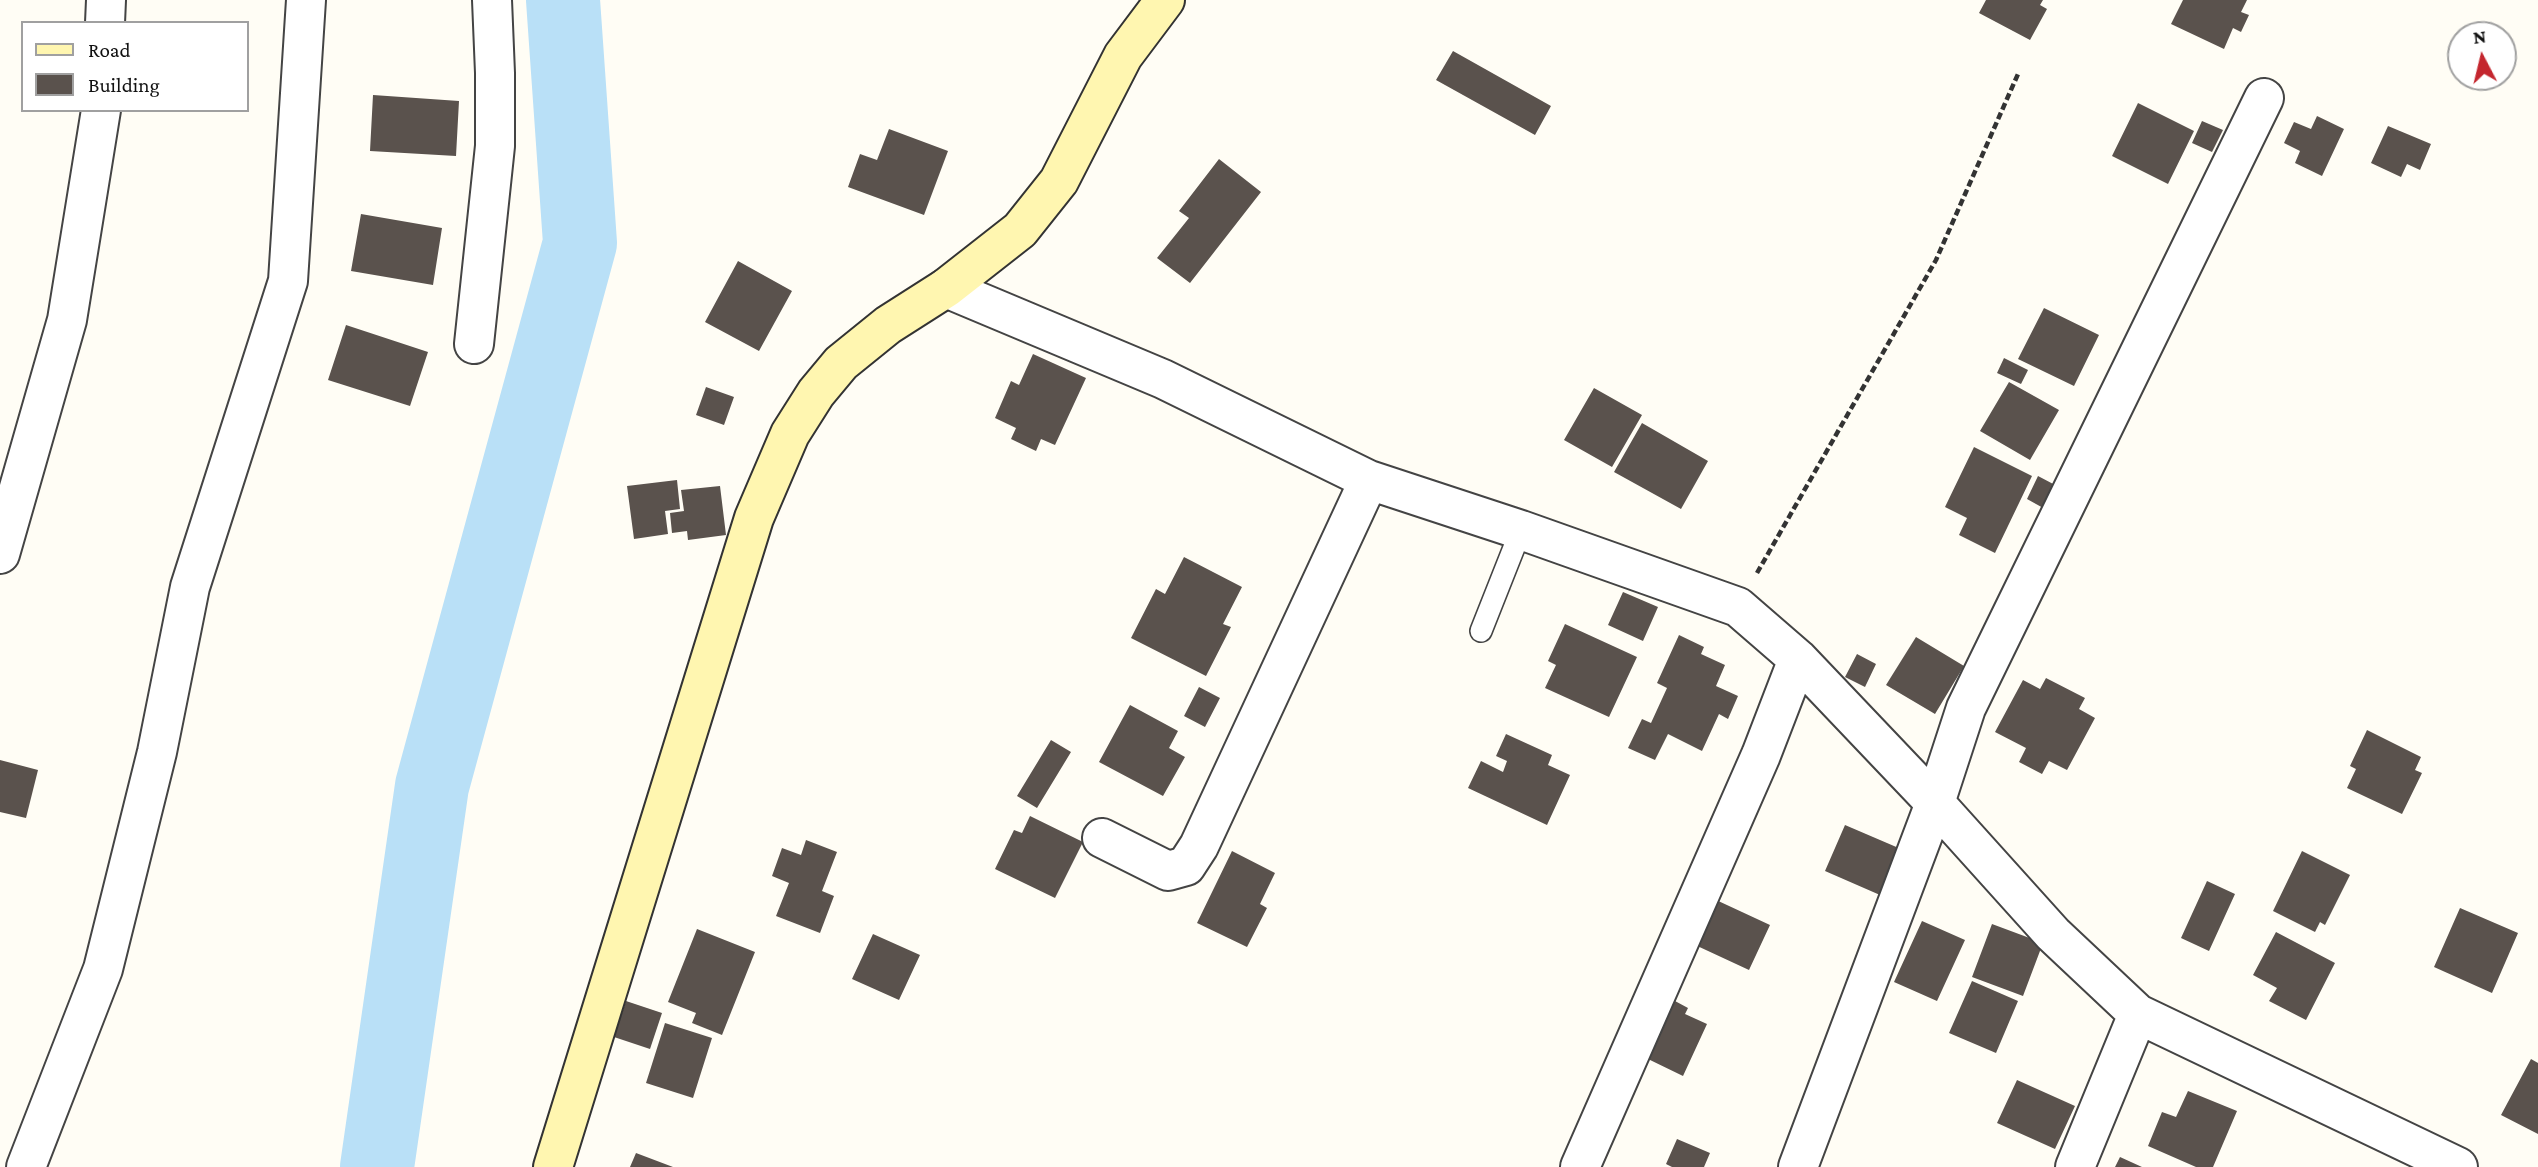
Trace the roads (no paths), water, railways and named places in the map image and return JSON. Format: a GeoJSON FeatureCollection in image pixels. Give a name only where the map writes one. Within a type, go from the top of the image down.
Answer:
{"type":"FeatureCollection","features":[{"type":"Feature","properties":{"kind":"street"},"geometry":{"type":"LineString","coordinates":[[105,21],[106,0]]}},
{"type":"Feature","properties":{"kind":"street"},"geometry":{"type":"LineString","coordinates":[[26,1167],[103,970],[157,752],[190,587],[288,281],[306,0]]}},
{"type":"Feature","properties":{"kind":"street"},"geometry":{"type":"LineString","coordinates":[[474,344],[495,146],[492,0]]}},
{"type":"Feature","properties":{"kind":"street"},"geometry":{"type":"LineString","coordinates":[[553,1167],[754,519],[790,434],[816,393],[841,363],[888,325],[947,288],[1020,230],[1059,181],[1123,56],[1165,0]]}},
{"type":"Feature","properties":{"kind":"street"},"geometry":{"type":"LineString","coordinates":[[1798,1167],[1935,803],[1966,708],[2264,98]]}},
{"type":"Feature","properties":{"kind":"street"},"geometry":{"type":"LineString","coordinates":[[0,554],[67,320],[101,112]]}},
{"type":"Feature","properties":{"kind":"street"},"geometry":{"type":"LineString","coordinates":[[947,288],[1163,379],[1369,480],[1521,530],[1738,607],[1798,659],[1935,803],[2053,934],[2138,1014],[2455,1166]]}},
{"type":"Feature","properties":{"kind":"street"},"geometry":{"type":"LineString","coordinates":[[1102,838],[1168,872],[1186,866],[1199,846],[1369,480]]}},
{"type":"Feature","properties":{"kind":"street"},"geometry":{"type":"LineString","coordinates":[[1580,1167],[1760,755],[1798,659]]}},
{"type":"Feature","properties":{"kind":"street"},"geometry":{"type":"LineString","coordinates":[[2076,1167],[2138,1014]]}},
{"type":"Feature","properties":{"kind":"lane"},"geometry":{"type":"LineString","coordinates":[[1481,631],[1521,530]]}},
{"type":"Feature","properties":{"kind":"waterway"},"geometry":{"type":"LineString","coordinates":[[377,1167],[432,786],[580,243],[563,0]]}}]}
